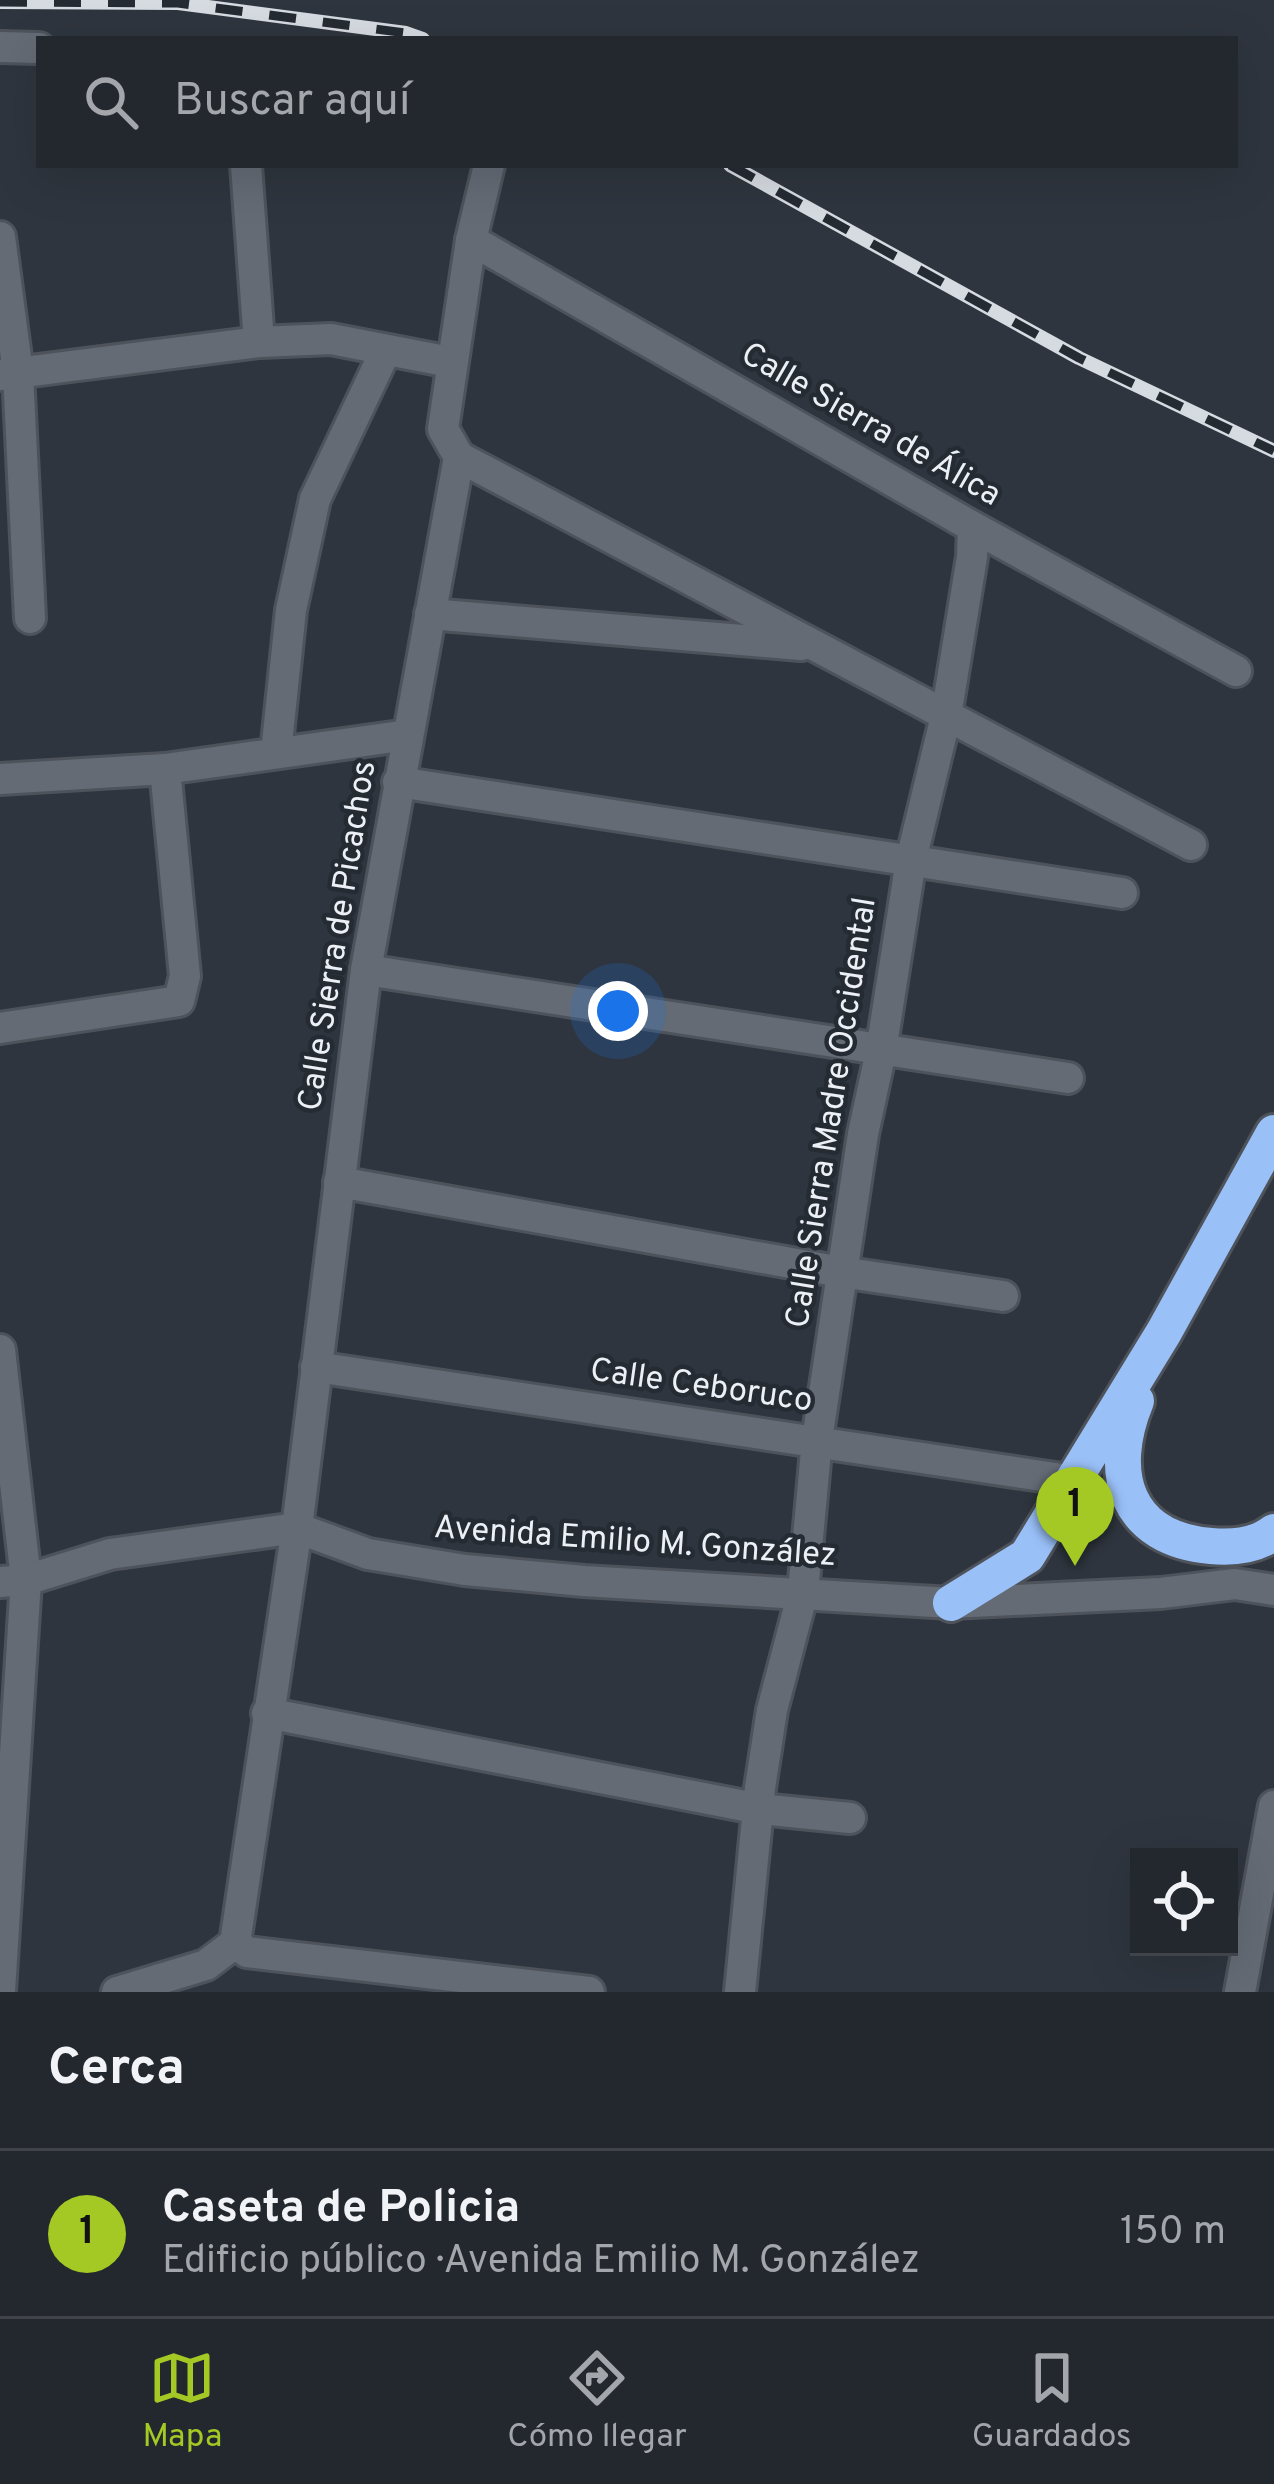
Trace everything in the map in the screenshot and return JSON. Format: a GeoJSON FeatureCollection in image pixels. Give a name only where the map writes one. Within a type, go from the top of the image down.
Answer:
{"type":"FeatureCollection","features":[{"type":"Feature","properties":{"kind":"highway"},"geometry":{"type":"LineString","coordinates":[[951,1603],[1027,1556],[1165,1332],[1274,1133]]}},
{"type":"Feature","properties":{"kind":"highway"},"geometry":{"type":"LineString","coordinates":[[1165,1332],[1128,1421],[1121,1461],[1130,1502],[1154,1530],[1190,1544],[1234,1548],[1274,1532]]}},
{"type":"Feature","properties":{"kind":"street"},"geometry":{"type":"LineString","coordinates":[[0,47],[36,48]]}},
{"type":"Feature","properties":{"kind":"street"},"geometry":{"type":"LineString","coordinates":[[246,168],[259,341]]}},
{"type":"Feature","properties":{"kind":"street","name":"Calle Sierra de Picachos"},"geometry":{"type":"LineString","coordinates":[[235,1943],[297,1528],[367,970],[459,457],[443,429],[471,240],[488,168]]}},
{"type":"Feature","properties":{"kind":"street"},"geometry":{"type":"LineString","coordinates":[[0,237],[30,618]]}},
{"type":"Feature","properties":{"kind":"street","name":"Calle Sierra de Álica"},"geometry":{"type":"LineString","coordinates":[[471,240],[973,527],[1236,670]]}},
{"type":"Feature","properties":{"kind":"street"},"geometry":{"type":"LineString","coordinates":[[9,374],[259,341],[331,339],[450,362]]}},
{"type":"Feature","properties":{"kind":"street"},"geometry":{"type":"LineString","coordinates":[[276,753],[291,610],[315,499],[385,352]]}},
{"type":"Feature","properties":{"kind":"street"},"geometry":{"type":"LineString","coordinates":[[459,457],[1191,845]]}},
{"type":"Feature","properties":{"kind":"street","name":"Calle Sierra Madre Occidental"},"geometry":{"type":"LineString","coordinates":[[740,1992],[772,1710],[803,1592],[817,1440],[862,1134],[881,1051],[911,860],[946,716],[973,527]]}},
{"type":"Feature","properties":{"kind":"street"},"geometry":{"type":"LineString","coordinates":[[430,614],[816,646]]}},
{"type":"Feature","properties":{"kind":"street"},"geometry":{"type":"LineString","coordinates":[[0,779],[165,770],[408,735]]}},
{"type":"Feature","properties":{"kind":"street"},"geometry":{"type":"LineString","coordinates":[[0,1028],[179,1001],[185,976],[165,770]]}},
{"type":"Feature","properties":{"kind":"street"},"geometry":{"type":"LineString","coordinates":[[398,782],[1122,893]]}},
{"type":"Feature","properties":{"kind":"street"},"geometry":{"type":"LineString","coordinates":[[367,970],[1068,1078]]}},
{"type":"Feature","properties":{"kind":"street"},"geometry":{"type":"LineString","coordinates":[[339,1182],[841,1272],[1003,1296]]}},
{"type":"Feature","properties":{"kind":"street"},"geometry":{"type":"LineString","coordinates":[[0,1350],[13,1581],[0,1991]]}},
{"type":"Feature","properties":{"kind":"street","name":"Calle Ceboruco"},"geometry":{"type":"LineString","coordinates":[[316,1367],[1075,1480]]}},
{"type":"Feature","properties":{"kind":"street","name":"Avenida Emilio M. González"},"geometry":{"type":"LineString","coordinates":[[13,1581],[110,1554],[297,1528],[368,1554],[465,1570],[951,1603],[1161,1593],[1235,1584],[1274,1590]]}},
{"type":"Feature","properties":{"kind":"street"},"geometry":{"type":"LineString","coordinates":[[267,1712],[760,1809],[850,1818]]}},
{"type":"Feature","properties":{"kind":"street"},"geometry":{"type":"LineString","coordinates":[[1240,1992],[1273,1823]]}},
{"type":"Feature","properties":{"kind":"street"},"geometry":{"type":"LineString","coordinates":[[117,1992],[206,1965],[235,1943],[247,1952],[589,1992]]}},
{"type":"Feature","properties":{"kind":"railway"},"geometry":{"type":"LineString","coordinates":[[0,2],[178,3],[414,36]]}},
{"type":"Feature","properties":{"kind":"railway"},"geometry":{"type":"LineString","coordinates":[[735,168],[1079,358],[1274,451]]}},
{"type":"Feature","properties":{"kind":"place","name":"Caseta de Policia"},"geometry":{"type":"Point","coordinates":[1075,1566]}}]}
